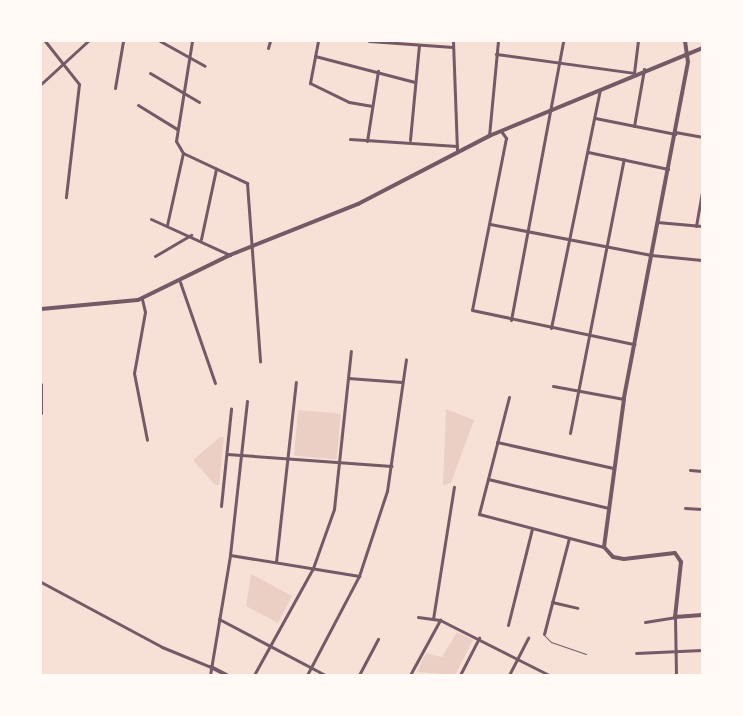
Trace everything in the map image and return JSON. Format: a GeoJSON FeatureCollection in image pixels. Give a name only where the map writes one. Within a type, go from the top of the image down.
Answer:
{"type":"FeatureCollection","features":[{"type":"Feature","properties":{"kind":"street"},"geometry":{"type":"LineString","coordinates":[[45,41],[66,65],[79,86],[66,197]]}},
{"type":"Feature","properties":{"kind":"street"},"geometry":{"type":"LineString","coordinates":[[41,84],[66,65],[88,41]]}},
{"type":"Feature","properties":{"kind":"street"},"geometry":{"type":"LineString","coordinates":[[115,88],[123,41]]}},
{"type":"Feature","properties":{"kind":"street"},"geometry":{"type":"LineString","coordinates":[[160,41],[205,66]]}},
{"type":"Feature","properties":{"kind":"street"},"geometry":{"type":"LineString","coordinates":[[192,41],[176,140],[183,153],[246,183],[254,245],[260,362]]}},
{"type":"Feature","properties":{"kind":"street"},"geometry":{"type":"LineString","coordinates":[[268,48],[270,41]]}},
{"type":"Feature","properties":{"kind":"street"},"geometry":{"type":"LineString","coordinates":[[318,41],[310,83],[350,102],[371,106]]}},
{"type":"Feature","properties":{"kind":"street"},"geometry":{"type":"LineString","coordinates":[[369,41],[453,47]]}},
{"type":"Feature","properties":{"kind":"street"},"geometry":{"type":"LineString","coordinates":[[453,41],[457,152]]}},
{"type":"Feature","properties":{"kind":"street"},"geometry":{"type":"LineString","coordinates":[[489,136],[498,41]]}},
{"type":"Feature","properties":{"kind":"street"},"geometry":{"type":"LineString","coordinates":[[512,320],[528,231],[553,112],[563,41]]}},
{"type":"Feature","properties":{"kind":"street"},"geometry":{"type":"LineString","coordinates":[[634,73],[638,41]]}},
{"type":"Feature","properties":{"kind":"street"},"geometry":{"type":"LineString","coordinates":[[604,547],[613,468],[624,399],[688,62],[683,53],[684,41]]}},
{"type":"Feature","properties":{"kind":"street"},"geometry":{"type":"LineString","coordinates":[[410,140],[419,45]]}},
{"type":"Feature","properties":{"kind":"street"},"geometry":{"type":"LineString","coordinates":[[41,309],[142,299],[180,282],[230,255],[358,204],[489,136],[553,112],[634,73],[683,53],[702,48]]}},
{"type":"Feature","properties":{"kind":"street"},"geometry":{"type":"LineString","coordinates":[[496,54],[634,73]]}},
{"type":"Feature","properties":{"kind":"street"},"geometry":{"type":"LineString","coordinates":[[315,56],[415,82]]}},
{"type":"Feature","properties":{"kind":"street"},"geometry":{"type":"LineString","coordinates":[[634,126],[644,69]]}},
{"type":"Feature","properties":{"kind":"street"},"geometry":{"type":"LineString","coordinates":[[367,141],[378,71]]}},
{"type":"Feature","properties":{"kind":"street"},"geometry":{"type":"LineString","coordinates":[[150,74],[199,102]]}},
{"type":"Feature","properties":{"kind":"street"},"geometry":{"type":"LineString","coordinates":[[551,328],[600,90]]}},
{"type":"Feature","properties":{"kind":"street"},"geometry":{"type":"LineString","coordinates":[[138,105],[177,129]]}},
{"type":"Feature","properties":{"kind":"street"},"geometry":{"type":"LineString","coordinates":[[595,118],[702,137]]}},
{"type":"Feature","properties":{"kind":"street"},"geometry":{"type":"LineString","coordinates":[[501,131],[506,138],[472,310],[512,320],[634,344]]}},
{"type":"Feature","properties":{"kind":"street"},"geometry":{"type":"LineString","coordinates":[[350,139],[367,141],[410,140],[457,146]]}},
{"type":"Feature","properties":{"kind":"street"},"geometry":{"type":"LineString","coordinates":[[588,152],[668,168]]}},
{"type":"Feature","properties":{"kind":"street"},"geometry":{"type":"LineString","coordinates":[[167,225],[183,153]]}},
{"type":"Feature","properties":{"kind":"street"},"geometry":{"type":"LineString","coordinates":[[570,433],[624,159]]}},
{"type":"Feature","properties":{"kind":"street"},"geometry":{"type":"LineString","coordinates":[[201,240],[216,169]]}},
{"type":"Feature","properties":{"kind":"street"},"geometry":{"type":"LineString","coordinates":[[696,226],[702,191]]}},
{"type":"Feature","properties":{"kind":"street"},"geometry":{"type":"LineString","coordinates":[[151,219],[192,235],[230,255]]}},
{"type":"Feature","properties":{"kind":"street"},"geometry":{"type":"LineString","coordinates":[[657,222],[702,226]]}},
{"type":"Feature","properties":{"kind":"street"},"geometry":{"type":"LineString","coordinates":[[490,224],[651,255],[702,260]]}},
{"type":"Feature","properties":{"kind":"street"},"geometry":{"type":"LineString","coordinates":[[155,256],[192,235]]}},
{"type":"Feature","properties":{"kind":"street"},"geometry":{"type":"LineString","coordinates":[[180,282],[215,383]]}},
{"type":"Feature","properties":{"kind":"street"},"geometry":{"type":"LineString","coordinates":[[142,299],[144,312],[134,373],[147,440]]}},
{"type":"Feature","properties":{"kind":"street"},"geometry":{"type":"LineString","coordinates":[[254,675],[313,568],[334,509],[351,351]]}},
{"type":"Feature","properties":{"kind":"street"},"geometry":{"type":"LineString","coordinates":[[307,675],[360,576],[392,466],[406,359]]}},
{"type":"Feature","properties":{"kind":"street"},"geometry":{"type":"LineString","coordinates":[[348,378],[402,382]]}},
{"type":"Feature","properties":{"kind":"street"},"geometry":{"type":"LineString","coordinates":[[276,562],[296,382]]}},
{"type":"Feature","properties":{"kind":"street"},"geometry":{"type":"LineString","coordinates":[[41,384],[41,413]]}},
{"type":"Feature","properties":{"kind":"street"},"geometry":{"type":"LineString","coordinates":[[553,386],[624,399]]}},
{"type":"Feature","properties":{"kind":"street"},"geometry":{"type":"LineString","coordinates":[[509,397],[479,514],[604,547],[613,557],[624,558],[668,553],[680,557],[675,617],[674,652],[676,675]]}},
{"type":"Feature","properties":{"kind":"street"},"geometry":{"type":"LineString","coordinates":[[210,675],[230,555],[247,401]]}},
{"type":"Feature","properties":{"kind":"street"},"geometry":{"type":"LineString","coordinates":[[221,506],[231,409]]}},
{"type":"Feature","properties":{"kind":"street"},"geometry":{"type":"LineString","coordinates":[[497,442],[613,468]]}},
{"type":"Feature","properties":{"kind":"street"},"geometry":{"type":"LineString","coordinates":[[227,454],[339,464],[392,466]]}},
{"type":"Feature","properties":{"kind":"street"},"geometry":{"type":"LineString","coordinates":[[690,470],[702,471]]}},
{"type":"Feature","properties":{"kind":"street"},"geometry":{"type":"LineString","coordinates":[[488,479],[609,508]]}},
{"type":"Feature","properties":{"kind":"street"},"geometry":{"type":"LineString","coordinates":[[433,619],[454,487]]}},
{"type":"Feature","properties":{"kind":"street"},"geometry":{"type":"LineString","coordinates":[[686,508],[702,509]]}},
{"type":"Feature","properties":{"kind":"street"},"geometry":{"type":"LineString","coordinates":[[508,625],[532,529]]}},
{"type":"Feature","properties":{"kind":"street"},"geometry":{"type":"LineString","coordinates":[[544,634],[569,538]]}},
{"type":"Feature","properties":{"kind":"street"},"geometry":{"type":"LineString","coordinates":[[230,555],[360,576]]}},
{"type":"Feature","properties":{"kind":"street"},"geometry":{"type":"LineString","coordinates":[[41,582],[162,648],[227,675]]}},
{"type":"Feature","properties":{"kind":"street"},"geometry":{"type":"LineString","coordinates":[[552,602],[577,608]]}},
{"type":"Feature","properties":{"kind":"street"},"geometry":{"type":"LineString","coordinates":[[645,622],[702,615]]}},
{"type":"Feature","properties":{"kind":"street"},"geometry":{"type":"LineString","coordinates":[[418,617],[440,620],[480,638],[549,675]]}},
{"type":"Feature","properties":{"kind":"street"},"geometry":{"type":"LineString","coordinates":[[219,619],[325,675]]}},
{"type":"Feature","properties":{"kind":"street"},"geometry":{"type":"LineString","coordinates":[[412,674],[440,620]]}},
{"type":"Feature","properties":{"kind":"street"},"geometry":{"type":"LineString","coordinates":[[460,675],[480,638]]}},
{"type":"Feature","properties":{"kind":"street"},"geometry":{"type":"LineString","coordinates":[[509,675],[528,638]]}},
{"type":"Feature","properties":{"kind":"street"},"geometry":{"type":"LineString","coordinates":[[359,675],[378,639]]}},
{"type":"Feature","properties":{"kind":"street"},"geometry":{"type":"LineString","coordinates":[[636,654],[702,650]]}},
{"type":"Feature","properties":{"kind":"lane"},"geometry":{"type":"LineString","coordinates":[[544,634],[551,642],[586,654]]}},
{"type":"Feature","properties":{"kind":"shaded area"},"geometry":{"type":"Polygon","coordinates":[[[446,409],[474,420],[451,483],[443,485],[446,409]]]}},
{"type":"Feature","properties":{"kind":"shaded area"},"geometry":{"type":"Polygon","coordinates":[[[298,410],[341,414],[337,460],[294,456],[298,410]]]}},
{"type":"Feature","properties":{"kind":"shaded area"},"geometry":{"type":"Polygon","coordinates":[[[220,437],[224,437],[219,485],[215,485],[193,460],[220,437]]]}},
{"type":"Feature","properties":{"kind":"shaded area"},"geometry":{"type":"Polygon","coordinates":[[[251,574],[292,596],[278,623],[246,606],[251,574]]]}},
{"type":"Feature","properties":{"kind":"shaded area"},"geometry":{"type":"Polygon","coordinates":[[[457,632],[473,640],[455,675],[417,672],[426,653],[442,657],[457,632]]]}}]}
